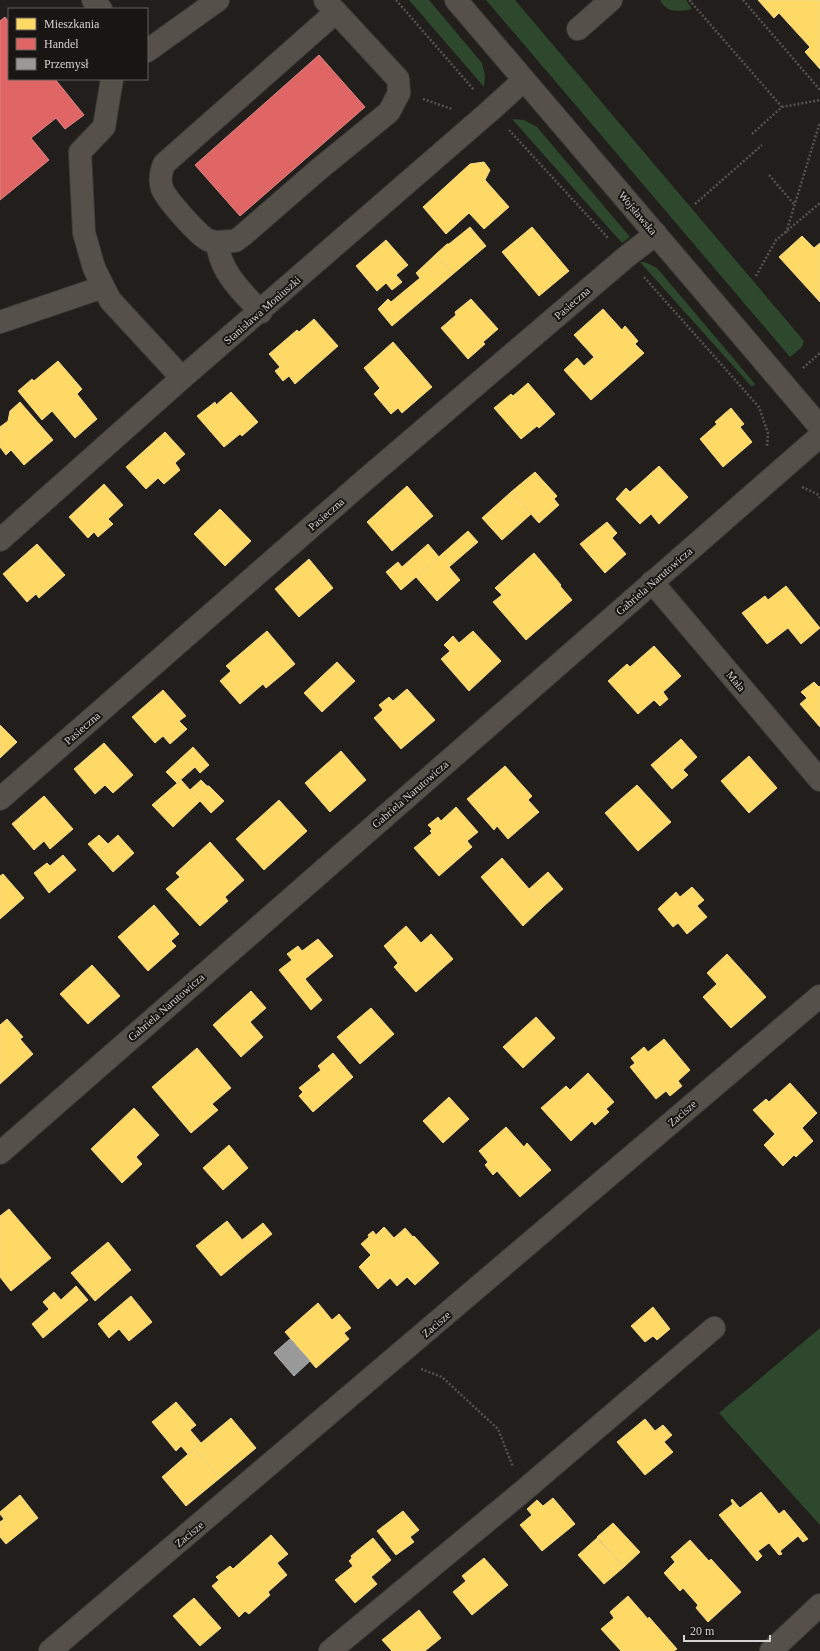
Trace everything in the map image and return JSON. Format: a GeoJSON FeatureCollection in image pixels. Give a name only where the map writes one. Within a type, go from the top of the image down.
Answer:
{"type":"FeatureCollection","features":[{"type":"Feature","properties":{"kind":"street"},"geometry":{"type":"LineString","coordinates":[[93,0],[100,8]]}},
{"type":"Feature","properties":{"kind":"street"},"geometry":{"type":"LineString","coordinates":[[148,50],[218,0]]}},
{"type":"Feature","properties":{"kind":"street","name":"Wojsławska"},"geometry":{"type":"LineString","coordinates":[[456,0],[820,427]]}},
{"type":"Feature","properties":{"kind":"street"},"geometry":{"type":"LineString","coordinates":[[578,29],[611,0]]}},
{"type":"Feature","properties":{"kind":"street"},"geometry":{"type":"LineString","coordinates":[[330,6],[398,79],[399,93],[389,112],[235,241],[217,242],[208,240],[201,235],[167,197],[162,189],[160,180],[161,171],[164,164],[330,6]]}},
{"type":"Feature","properties":{"kind":"street"},"geometry":{"type":"LineString","coordinates":[[112,80],[104,127],[80,152],[84,233],[94,268],[110,300],[182,378]]}},
{"type":"Feature","properties":{"kind":"street","name":"Stanisława Moniuszki"},"geometry":{"type":"LineString","coordinates":[[0,540],[182,378],[261,312],[524,80]]}},
{"type":"Feature","properties":{"kind":"street","name":"Pasieczna"},"geometry":{"type":"LineString","coordinates":[[0,799],[366,479],[626,257],[656,234]]}},
{"type":"Feature","properties":{"kind":"street"},"geometry":{"type":"LineString","coordinates":[[217,242],[218,253],[226,272],[261,312]]}},
{"type":"Feature","properties":{"kind":"street"},"geometry":{"type":"LineString","coordinates":[[0,322],[103,286]]}},
{"type":"Feature","properties":{"kind":"street","name":"Gabriela Narutowicza"},"geometry":{"type":"LineString","coordinates":[[0,1153],[820,436]]}},
{"type":"Feature","properties":{"kind":"street","name":"Mała"},"geometry":{"type":"LineString","coordinates":[[652,582],[820,780]]}},
{"type":"Feature","properties":{"kind":"street","name":"Zacisze"},"geometry":{"type":"LineString","coordinates":[[50,1651],[394,1360],[820,996]]}},
{"type":"Feature","properties":{"kind":"street"},"geometry":{"type":"LineString","coordinates":[[330,1651],[522,1492],[714,1328]]}},
{"type":"Feature","properties":{"kind":"street"},"geometry":{"type":"LineString","coordinates":[[771,1651],[820,1605]]}},
{"type":"Feature","properties":{"kind":"path"},"geometry":{"type":"LineString","coordinates":[[396,0],[491,110],[626,257],[759,407],[768,432],[766,450]]}},
{"type":"Feature","properties":{"kind":"path"},"geometry":{"type":"LineString","coordinates":[[691,0],[690,1],[782,107]]}},
{"type":"Feature","properties":{"kind":"path"},"geometry":{"type":"LineString","coordinates":[[743,0],[820,90]]}},
{"type":"Feature","properties":{"kind":"path"},"geometry":{"type":"LineString","coordinates":[[399,93],[418,97],[453,110]]}},
{"type":"Feature","properties":{"kind":"path"},"geometry":{"type":"LineString","coordinates":[[752,134],[782,107],[820,100]]}},
{"type":"Feature","properties":{"kind":"path"},"geometry":{"type":"LineString","coordinates":[[786,233],[820,122]]}},
{"type":"Feature","properties":{"kind":"path"},"geometry":{"type":"LineString","coordinates":[[695,204],[762,145]]}},
{"type":"Feature","properties":{"kind":"path"},"geometry":{"type":"LineString","coordinates":[[769,176],[794,205]]}},
{"type":"Feature","properties":{"kind":"path"},"geometry":{"type":"LineString","coordinates":[[756,276],[776,240],[820,203]]}},
{"type":"Feature","properties":{"kind":"path"},"geometry":{"type":"LineString","coordinates":[[798,485],[817,494],[820,498]]}},
{"type":"Feature","properties":{"kind":"path"},"geometry":{"type":"LineString","coordinates":[[394,1360],[442,1377],[498,1429],[522,1492]]}},
{"type":"Feature","properties":{"kind":"green space"},"geometry":{"type":"Polygon","coordinates":[[[409,0],[429,0],[482,63],[485,76],[484,87],[409,0]]]}},
{"type":"Feature","properties":{"kind":"green space"},"geometry":{"type":"Polygon","coordinates":[[[486,0],[515,0],[804,341],[802,347],[790,357],[486,0]]]}},
{"type":"Feature","properties":{"kind":"green space"},"geometry":{"type":"Polygon","coordinates":[[[660,0],[686,0],[692,9],[678,11],[669,9],[660,0]]]}},
{"type":"Feature","properties":{"kind":"green space"},"geometry":{"type":"Polygon","coordinates":[[[512,119],[524,120],[537,127],[630,237],[622,243],[512,119]]]}},
{"type":"Feature","properties":{"kind":"green space"},"geometry":{"type":"Polygon","coordinates":[[[640,262],[645,262],[657,268],[755,384],[752,387],[640,262]]]}},
{"type":"Feature","properties":{"kind":"green space"},"geometry":{"type":"Polygon","coordinates":[[[820,1328],[820,1525],[719,1413],[820,1328]]]}},
{"type":"Feature","properties":{"kind":"building: Mieszkania"},"geometry":{"type":"Polygon","coordinates":[[[758,0],[820,0],[820,69],[805,52],[810,47],[779,13],[774,18],[758,0]]]}},
{"type":"Feature","properties":{"kind":"building: Mieszkania"},"geometry":{"type":"Polygon","coordinates":[[[484,162],[490,170],[485,180],[509,207],[484,229],[469,213],[446,234],[423,207],[470,164],[484,162]]]}},
{"type":"Feature","properties":{"kind":"building: Mieszkania"},"geometry":{"type":"Polygon","coordinates":[[[470,227],[486,246],[453,274],[435,255],[470,227]]]}},
{"type":"Feature","properties":{"kind":"building: Mieszkania"},"geometry":{"type":"Polygon","coordinates":[[[532,227],[569,271],[539,296],[502,252],[532,227]]]}},
{"type":"Feature","properties":{"kind":"building: Mieszkania"},"geometry":{"type":"Polygon","coordinates":[[[802,236],[814,248],[820,243],[820,302],[779,257],[802,236]]]}},
{"type":"Feature","properties":{"kind":"building: Mieszkania"},"geometry":{"type":"Polygon","coordinates":[[[386,240],[408,265],[396,275],[402,282],[392,290],[386,283],[377,291],[356,266],[386,240]]]}},
{"type":"Feature","properties":{"kind":"building: Mieszkania"},"geometry":{"type":"Polygon","coordinates":[[[435,255],[453,274],[392,326],[378,309],[388,299],[391,302],[420,278],[416,273],[435,255]]]}},
{"type":"Feature","properties":{"kind":"building: Mieszkania"},"geometry":{"type":"Polygon","coordinates":[[[471,299],[498,329],[483,342],[485,344],[468,359],[441,328],[456,315],[455,312],[471,299]]]}},
{"type":"Feature","properties":{"kind":"building: Mieszkania"},"geometry":{"type":"Polygon","coordinates":[[[603,309],[622,330],[625,326],[638,341],[635,344],[644,353],[591,400],[564,370],[577,358],[584,366],[594,357],[574,335],[603,309]]]}},
{"type":"Feature","properties":{"kind":"building: Mieszkania"},"geometry":{"type":"Polygon","coordinates":[[[314,319],[338,346],[295,384],[289,376],[283,381],[275,371],[280,367],[269,354],[297,330],[299,332],[314,319]]]}},
{"type":"Feature","properties":{"kind":"building: Mieszkania"},"geometry":{"type":"Polygon","coordinates":[[[393,342],[432,387],[402,413],[398,408],[391,414],[374,394],[380,388],[364,368],[393,342]]]}},
{"type":"Feature","properties":{"kind":"building: Mieszkania"},"geometry":{"type":"Polygon","coordinates":[[[58,361],[82,389],[77,394],[97,419],[75,438],[52,411],[42,420],[18,391],[32,379],[34,381],[58,361]]]}},
{"type":"Feature","properties":{"kind":"building: Mieszkania"},"geometry":{"type":"Polygon","coordinates":[[[528,383],[555,414],[539,428],[537,426],[521,439],[494,408],[511,394],[513,396],[528,383]]]}},
{"type":"Feature","properties":{"kind":"building: Mieszkania"},"geometry":{"type":"Polygon","coordinates":[[[231,392],[258,422],[242,436],[240,434],[224,447],[197,416],[215,402],[216,405],[231,392]]]}},
{"type":"Feature","properties":{"kind":"building: Mieszkania"},"geometry":{"type":"Polygon","coordinates":[[[20,402],[53,440],[24,465],[11,450],[6,455],[0,447],[0,427],[8,421],[10,411],[20,402]]]}},
{"type":"Feature","properties":{"kind":"building: Mieszkania"},"geometry":{"type":"Polygon","coordinates":[[[731,408],[744,424],[740,427],[752,442],[723,467],[700,439],[717,424],[715,422],[731,408]]]}},
{"type":"Feature","properties":{"kind":"building: Mieszkania"},"geometry":{"type":"Polygon","coordinates":[[[165,432],[185,454],[175,463],[180,470],[164,484],[158,478],[146,489],[126,467],[165,432]]]}},
{"type":"Feature","properties":{"kind":"building: Mieszkania"},"geometry":{"type":"Polygon","coordinates":[[[659,466],[688,497],[659,524],[651,514],[640,524],[616,499],[626,488],[630,492],[659,466]]]}},
{"type":"Feature","properties":{"kind":"building: Mieszkania"},"geometry":{"type":"Polygon","coordinates":[[[535,472],[557,496],[554,499],[559,505],[539,523],[511,492],[535,472]]]}},
{"type":"Feature","properties":{"kind":"building: Mieszkania"},"geometry":{"type":"Polygon","coordinates":[[[104,484],[123,505],[108,519],[113,524],[98,537],[94,532],[88,538],[69,517],[104,484]]]}},
{"type":"Feature","properties":{"kind":"building: Mieszkania"},"geometry":{"type":"Polygon","coordinates":[[[407,486],[433,516],[392,551],[367,522],[407,486]]]}},
{"type":"Feature","properties":{"kind":"building: Mieszkania"},"geometry":{"type":"Polygon","coordinates":[[[511,492],[531,514],[502,540],[482,518],[511,492]]]}},
{"type":"Feature","properties":{"kind":"building: Mieszkania"},"geometry":{"type":"Polygon","coordinates":[[[220,509],[251,541],[225,566],[194,534],[220,509]]]}},
{"type":"Feature","properties":{"kind":"building: Mieszkania"},"geometry":{"type":"Polygon","coordinates":[[[607,522],[617,533],[612,538],[626,554],[605,573],[580,544],[607,522]]]}},
{"type":"Feature","properties":{"kind":"building: Mieszkania"},"geometry":{"type":"Polygon","coordinates":[[[468,531],[478,542],[449,567],[460,580],[437,601],[416,577],[468,531]]]}},
{"type":"Feature","properties":{"kind":"building: Mieszkania"},"geometry":{"type":"Polygon","coordinates":[[[37,544],[65,575],[39,598],[36,594],[27,602],[3,574],[37,544]]]}},
{"type":"Feature","properties":{"kind":"building: Mieszkania"},"geometry":{"type":"Polygon","coordinates":[[[428,544],[439,557],[401,590],[386,572],[398,562],[402,567],[428,544]]]}},
{"type":"Feature","properties":{"kind":"building: Mieszkania"},"geometry":{"type":"Polygon","coordinates":[[[534,553],[572,600],[526,640],[493,602],[502,595],[495,588],[534,553]]]}},
{"type":"Feature","properties":{"kind":"building: Mieszkania"},"geometry":{"type":"Polygon","coordinates":[[[309,559],[333,588],[299,617],[275,589],[309,559]]]}},
{"type":"Feature","properties":{"kind":"building: Mieszkania"},"geometry":{"type":"Polygon","coordinates":[[[786,586],[820,628],[801,644],[788,628],[767,644],[742,613],[765,596],[768,600],[786,586]]]}},
{"type":"Feature","properties":{"kind":"building: Mieszkania"},"geometry":{"type":"Polygon","coordinates":[[[267,631],[295,664],[266,688],[263,684],[240,704],[220,681],[231,671],[226,666],[267,631]]]}},
{"type":"Feature","properties":{"kind":"building: Mieszkania"},"geometry":{"type":"Polygon","coordinates":[[[473,631],[501,661],[469,691],[441,659],[450,651],[444,645],[453,636],[459,643],[473,631]]]}},
{"type":"Feature","properties":{"kind":"building: Mieszkania"},"geometry":{"type":"Polygon","coordinates":[[[654,646],[681,676],[663,692],[668,699],[660,706],[654,700],[638,714],[608,681],[627,664],[630,667],[654,646]]]}},
{"type":"Feature","properties":{"kind":"building: Mieszkania"},"geometry":{"type":"Polygon","coordinates":[[[337,662],[355,681],[322,712],[304,693],[337,662]]]}},
{"type":"Feature","properties":{"kind":"building: Mieszkania"},"geometry":{"type":"Polygon","coordinates":[[[814,682],[819,687],[820,686],[820,727],[800,704],[807,698],[801,692],[814,682]]]}},
{"type":"Feature","properties":{"kind":"building: Mieszkania"},"geometry":{"type":"Polygon","coordinates":[[[407,689],[435,720],[401,749],[374,718],[383,710],[379,705],[389,697],[393,701],[407,689]]]}},
{"type":"Feature","properties":{"kind":"building: Mieszkania"},"geometry":{"type":"Polygon","coordinates":[[[163,690],[186,716],[179,721],[187,729],[170,744],[163,736],[155,743],[132,717],[163,690]]]}},
{"type":"Feature","properties":{"kind":"building: Mieszkania"},"geometry":{"type":"Polygon","coordinates":[[[0,725],[17,742],[0,758],[0,725]]]}},
{"type":"Feature","properties":{"kind":"building: Mieszkania"},"geometry":{"type":"Polygon","coordinates":[[[681,739],[697,757],[683,770],[688,775],[672,789],[651,765],[681,739]]]}},
{"type":"Feature","properties":{"kind":"building: Mieszkania"},"geometry":{"type":"Polygon","coordinates":[[[104,743],[133,775],[113,793],[105,785],[95,794],[74,769],[104,743]]]}},
{"type":"Feature","properties":{"kind":"building: Mieszkania"},"geometry":{"type":"Polygon","coordinates":[[[193,747],[209,765],[200,773],[195,767],[177,783],[166,772],[193,747]]]}},
{"type":"Feature","properties":{"kind":"building: Mieszkania"},"geometry":{"type":"Polygon","coordinates":[[[341,751],[366,780],[330,812],[305,783],[341,751]]]}},
{"type":"Feature","properties":{"kind":"building: Mieszkania"},"geometry":{"type":"Polygon","coordinates":[[[749,756],[777,788],[749,813],[721,781],[749,756]]]}},
{"type":"Feature","properties":{"kind":"building: Mieszkania"},"geometry":{"type":"Polygon","coordinates":[[[505,766],[532,796],[528,800],[539,812],[508,839],[497,826],[494,830],[467,799],[505,766]]]}},
{"type":"Feature","properties":{"kind":"building: Mieszkania"},"geometry":{"type":"Polygon","coordinates":[[[181,780],[200,801],[173,827],[152,805],[181,780]]]}},
{"type":"Feature","properties":{"kind":"building: Mieszkania"},"geometry":{"type":"Polygon","coordinates":[[[201,780],[224,801],[211,813],[190,790],[201,780]]]}},
{"type":"Feature","properties":{"kind":"building: Mieszkania"},"geometry":{"type":"Polygon","coordinates":[[[637,785],[671,822],[638,851],[605,813],[637,785]]]}},
{"type":"Feature","properties":{"kind":"building: Mieszkania"},"geometry":{"type":"Polygon","coordinates":[[[44,796],[73,829],[50,849],[44,841],[34,850],[12,824],[44,796]]]}},
{"type":"Feature","properties":{"kind":"building: Mieszkania"},"geometry":{"type":"Polygon","coordinates":[[[279,800],[307,831],[264,870],[236,839],[279,800]]]}},
{"type":"Feature","properties":{"kind":"building: Mieszkania"},"geometry":{"type":"Polygon","coordinates":[[[456,807],[478,832],[467,841],[472,847],[439,876],[414,848],[432,833],[430,831],[432,829],[428,825],[438,817],[441,821],[456,807]]]}},
{"type":"Feature","properties":{"kind":"building: Mieszkania"},"geometry":{"type":"Polygon","coordinates":[[[99,835],[108,844],[97,854],[88,844],[99,835]]]}},
{"type":"Feature","properties":{"kind":"building: Mieszkania"},"geometry":{"type":"Polygon","coordinates":[[[118,835],[134,853],[113,872],[97,854],[118,835]]]}},
{"type":"Feature","properties":{"kind":"building: Mieszkania"},"geometry":{"type":"Polygon","coordinates":[[[210,842],[244,880],[225,897],[228,901],[200,926],[166,889],[180,877],[176,873],[210,842]]]}},
{"type":"Feature","properties":{"kind":"building: Mieszkania"},"geometry":{"type":"Polygon","coordinates":[[[63,855],[76,870],[49,893],[34,873],[47,863],[50,866],[63,855]]]}},
{"type":"Feature","properties":{"kind":"building: Mieszkania"},"geometry":{"type":"Polygon","coordinates":[[[502,858],[544,906],[523,926],[481,877],[502,858]]]}},
{"type":"Feature","properties":{"kind":"building: Mieszkania"},"geometry":{"type":"Polygon","coordinates":[[[548,872],[563,889],[544,906],[529,889],[548,872]]]}},
{"type":"Feature","properties":{"kind":"building: Mieszkania"},"geometry":{"type":"Polygon","coordinates":[[[3,874],[24,898],[0,919],[0,876],[3,874]]]}},
{"type":"Feature","properties":{"kind":"building: Mieszkania"},"geometry":{"type":"Polygon","coordinates":[[[692,887],[704,900],[697,906],[707,917],[687,934],[678,923],[673,927],[658,909],[676,892],[680,897],[692,887]]]}},
{"type":"Feature","properties":{"kind":"building: Mieszkania"},"geometry":{"type":"Polygon","coordinates":[[[154,905],[179,934],[171,941],[176,946],[148,971],[118,937],[154,905]]]}},
{"type":"Feature","properties":{"kind":"building: Mieszkania"},"geometry":{"type":"Polygon","coordinates":[[[406,926],[421,943],[431,934],[453,959],[416,992],[394,967],[398,963],[384,946],[406,926]]]}},
{"type":"Feature","properties":{"kind":"building: Mieszkania"},"geometry":{"type":"Polygon","coordinates":[[[318,939],[333,956],[305,979],[322,1000],[311,1010],[279,970],[292,960],[287,954],[298,946],[302,951],[318,939]]]}},
{"type":"Feature","properties":{"kind":"building: Mieszkania"},"geometry":{"type":"Polygon","coordinates":[[[727,954],[766,997],[731,1028],[703,997],[717,984],[707,973],[727,954]]]}},
{"type":"Feature","properties":{"kind":"building: Mieszkania"},"geometry":{"type":"Polygon","coordinates":[[[92,965],[120,996],[88,1024],[60,994],[92,965]]]}},
{"type":"Feature","properties":{"kind":"building: Mieszkania"},"geometry":{"type":"Polygon","coordinates":[[[251,991],[266,1008],[250,1022],[263,1037],[241,1057],[213,1025],[251,991]]]}},
{"type":"Feature","properties":{"kind":"building: Mieszkania"},"geometry":{"type":"Polygon","coordinates":[[[371,1008],[394,1034],[360,1064],[337,1037],[371,1008]]]}},
{"type":"Feature","properties":{"kind":"building: Mieszkania"},"geometry":{"type":"Polygon","coordinates":[[[536,1017],[555,1038],[523,1068],[503,1047],[536,1017]]]}},
{"type":"Feature","properties":{"kind":"building: Mieszkania"},"geometry":{"type":"Polygon","coordinates":[[[7,1019],[23,1037],[20,1039],[33,1054],[0,1084],[0,1025],[7,1019]]]}},
{"type":"Feature","properties":{"kind":"building: Mieszkania"},"geometry":{"type":"Polygon","coordinates":[[[664,1039],[690,1070],[678,1081],[682,1086],[670,1096],[666,1091],[656,1099],[630,1067],[635,1063],[631,1058],[644,1047],[648,1052],[664,1039]]]}},
{"type":"Feature","properties":{"kind":"building: Mieszkania"},"geometry":{"type":"Polygon","coordinates":[[[197,1048],[231,1088],[212,1104],[218,1110],[191,1133],[152,1087],[197,1048]]]}},
{"type":"Feature","properties":{"kind":"building: Mieszkania"},"geometry":{"type":"Polygon","coordinates":[[[333,1053],[353,1077],[313,1112],[299,1096],[303,1092],[299,1088],[321,1070],[318,1066],[333,1053]]]}},
{"type":"Feature","properties":{"kind":"building: Mieszkania"},"geometry":{"type":"Polygon","coordinates":[[[588,1073],[614,1102],[606,1109],[609,1112],[595,1125],[592,1121],[571,1141],[541,1108],[566,1086],[570,1090],[588,1073]]]}},
{"type":"Feature","properties":{"kind":"building: Mieszkania"},"geometry":{"type":"Polygon","coordinates":[[[790,1083],[817,1113],[802,1128],[813,1141],[796,1157],[794,1155],[783,1166],[764,1145],[775,1134],[753,1110],[766,1099],[769,1102],[790,1083]]]}},
{"type":"Feature","properties":{"kind":"building: Mieszkania"},"geometry":{"type":"Polygon","coordinates":[[[449,1097],[469,1119],[443,1143],[423,1121],[449,1097]]]}},
{"type":"Feature","properties":{"kind":"building: Mieszkania"},"geometry":{"type":"Polygon","coordinates":[[[134,1108],[159,1135],[136,1157],[142,1164],[122,1183],[91,1149],[134,1108]]]}},
{"type":"Feature","properties":{"kind":"building: Mieszkania"},"geometry":{"type":"Polygon","coordinates":[[[506,1127],[524,1147],[527,1143],[551,1170],[520,1197],[497,1171],[493,1175],[485,1165],[488,1162],[479,1151],[506,1127]]]}},
{"type":"Feature","properties":{"kind":"building: Mieszkania"},"geometry":{"type":"Polygon","coordinates":[[[229,1145],[248,1168],[223,1190],[203,1168],[229,1145]]]}},
{"type":"Feature","properties":{"kind":"building: Mieszkania"},"geometry":{"type":"Polygon","coordinates":[[[9,1209],[51,1258],[11,1291],[0,1277],[0,1216],[9,1209]]]}},
{"type":"Feature","properties":{"kind":"building: Mieszkania"},"geometry":{"type":"Polygon","coordinates":[[[227,1221],[251,1251],[221,1276],[196,1246],[227,1221]]]}},
{"type":"Feature","properties":{"kind":"building: Mieszkania"},"geometry":{"type":"Polygon","coordinates":[[[263,1223],[272,1234],[251,1251],[242,1240],[263,1223]]]}},
{"type":"Feature","properties":{"kind":"building: Mieszkania"},"geometry":{"type":"Polygon","coordinates":[[[384,1227],[394,1238],[405,1228],[439,1263],[415,1285],[407,1277],[397,1286],[390,1278],[378,1289],[359,1267],[371,1255],[361,1244],[373,1231],[376,1235],[384,1227]]]}},
{"type":"Feature","properties":{"kind":"building: Mieszkania"},"geometry":{"type":"Polygon","coordinates":[[[108,1242],[131,1270],[95,1301],[71,1273],[108,1242]]]}},
{"type":"Feature","properties":{"kind":"building: Mieszkania"},"geometry":{"type":"Polygon","coordinates":[[[76,1286],[88,1300],[43,1338],[32,1324],[49,1309],[43,1302],[54,1292],[61,1300],[76,1286]]]}},
{"type":"Feature","properties":{"kind":"building: Mieszkania"},"geometry":{"type":"Polygon","coordinates":[[[131,1296],[152,1322],[129,1341],[119,1329],[109,1338],[98,1324],[131,1296]]]}},
{"type":"Feature","properties":{"kind":"building: Mieszkania"},"geometry":{"type":"Polygon","coordinates":[[[318,1303],[332,1320],[339,1314],[351,1328],[344,1333],[349,1339],[316,1368],[285,1332],[318,1303]]]}},
{"type":"Feature","properties":{"kind":"building: Mieszkania"},"geometry":{"type":"Polygon","coordinates":[[[653,1307],[670,1329],[657,1340],[653,1336],[645,1342],[631,1326],[653,1307]]]}},
{"type":"Feature","properties":{"kind":"building: Mieszkania"},"geometry":{"type":"Polygon","coordinates":[[[176,1402],[196,1425],[190,1430],[201,1443],[188,1454],[181,1446],[176,1451],[152,1422],[176,1402]]]}},
{"type":"Feature","properties":{"kind":"building: Mieszkania"},"geometry":{"type":"Polygon","coordinates":[[[231,1418],[256,1448],[220,1478],[194,1449],[231,1418]]]}},
{"type":"Feature","properties":{"kind":"building: Mieszkania"},"geometry":{"type":"Polygon","coordinates":[[[645,1419],[655,1431],[663,1425],[672,1435],[664,1442],[673,1452],[645,1475],[617,1442],[645,1419]]]}},
{"type":"Feature","properties":{"kind":"building: Mieszkania"},"geometry":{"type":"Polygon","coordinates":[[[194,1449],[220,1478],[186,1506],[162,1477],[194,1449]]]}},
{"type":"Feature","properties":{"kind":"building: Mieszkania"},"geometry":{"type":"Polygon","coordinates":[[[761,1492],[779,1514],[784,1510],[808,1539],[803,1542],[798,1536],[780,1551],[782,1554],[779,1555],[769,1543],[758,1551],[762,1556],[757,1561],[719,1515],[733,1504],[731,1501],[732,1499],[740,1508],[761,1492]]]}},
{"type":"Feature","properties":{"kind":"building: Mieszkania"},"geometry":{"type":"Polygon","coordinates":[[[20,1495],[38,1518],[6,1544],[0,1537],[0,1522],[4,1519],[0,1512],[20,1495]]]}},
{"type":"Feature","properties":{"kind":"building: Mieszkania"},"geometry":{"type":"Polygon","coordinates":[[[553,1498],[575,1524],[542,1551],[520,1525],[532,1515],[527,1509],[537,1500],[543,1506],[553,1498]]]}},
{"type":"Feature","properties":{"kind":"building: Mieszkania"},"geometry":{"type":"Polygon","coordinates":[[[403,1511],[419,1530],[410,1537],[414,1542],[396,1555],[377,1531],[403,1511]]]}},
{"type":"Feature","properties":{"kind":"building: Mieszkania"},"geometry":{"type":"Polygon","coordinates":[[[613,1523],[640,1552],[624,1567],[597,1537],[613,1523]]]}},
{"type":"Feature","properties":{"kind":"building: Mieszkania"},"geometry":{"type":"Polygon","coordinates":[[[271,1535],[288,1554],[277,1563],[287,1575],[268,1592],[270,1595],[249,1614],[245,1611],[239,1617],[212,1586],[219,1580],[216,1577],[230,1566],[233,1569],[271,1535]]]}},
{"type":"Feature","properties":{"kind":"building: Mieszkania"},"geometry":{"type":"Polygon","coordinates":[[[373,1538],[391,1560],[371,1577],[377,1584],[355,1603],[335,1580],[353,1566],[349,1561],[352,1558],[351,1556],[373,1538]]]}},
{"type":"Feature","properties":{"kind":"building: Mieszkania"},"geometry":{"type":"Polygon","coordinates":[[[597,1538],[624,1567],[604,1584],[578,1555],[597,1538]]]}},
{"type":"Feature","properties":{"kind":"building: Mieszkania"},"geometry":{"type":"Polygon","coordinates":[[[690,1540],[709,1561],[711,1559],[741,1592],[708,1622],[696,1608],[698,1605],[683,1588],[680,1591],[664,1573],[675,1562],[671,1557],[690,1540]]]}},
{"type":"Feature","properties":{"kind":"building: Mieszkania"},"geometry":{"type":"Polygon","coordinates":[[[484,1558],[508,1585],[472,1615],[453,1592],[466,1581],[462,1576],[484,1558]]]}},
{"type":"Feature","properties":{"kind":"building: Mieszkania"},"geometry":{"type":"Polygon","coordinates":[[[628,1596],[677,1649],[674,1651],[621,1651],[601,1629],[614,1618],[610,1612],[628,1596]]]}},
{"type":"Feature","properties":{"kind":"building: Mieszkania"},"geometry":{"type":"Polygon","coordinates":[[[194,1598],[221,1628],[200,1646],[173,1616],[194,1598]]]}},
{"type":"Feature","properties":{"kind":"building: Mieszkania"},"geometry":{"type":"Polygon","coordinates":[[[419,1610],[441,1638],[425,1651],[392,1651],[382,1640],[419,1610]]]}},
{"type":"Feature","properties":{"kind":"building: Handel"},"geometry":{"type":"Polygon","coordinates":[[[5,17],[8,21],[8,80],[56,80],[84,115],[65,129],[56,118],[31,138],[49,160],[0,200],[0,21],[5,17]]]}},
{"type":"Feature","properties":{"kind":"building: Handel"},"geometry":{"type":"Polygon","coordinates":[[[319,55],[365,107],[240,216],[195,165],[319,55]]]}},
{"type":"Feature","properties":{"kind":"building: Przemysł"},"geometry":{"type":"Polygon","coordinates":[[[290,1339],[310,1361],[294,1376],[274,1353],[290,1339]]]}}]}
